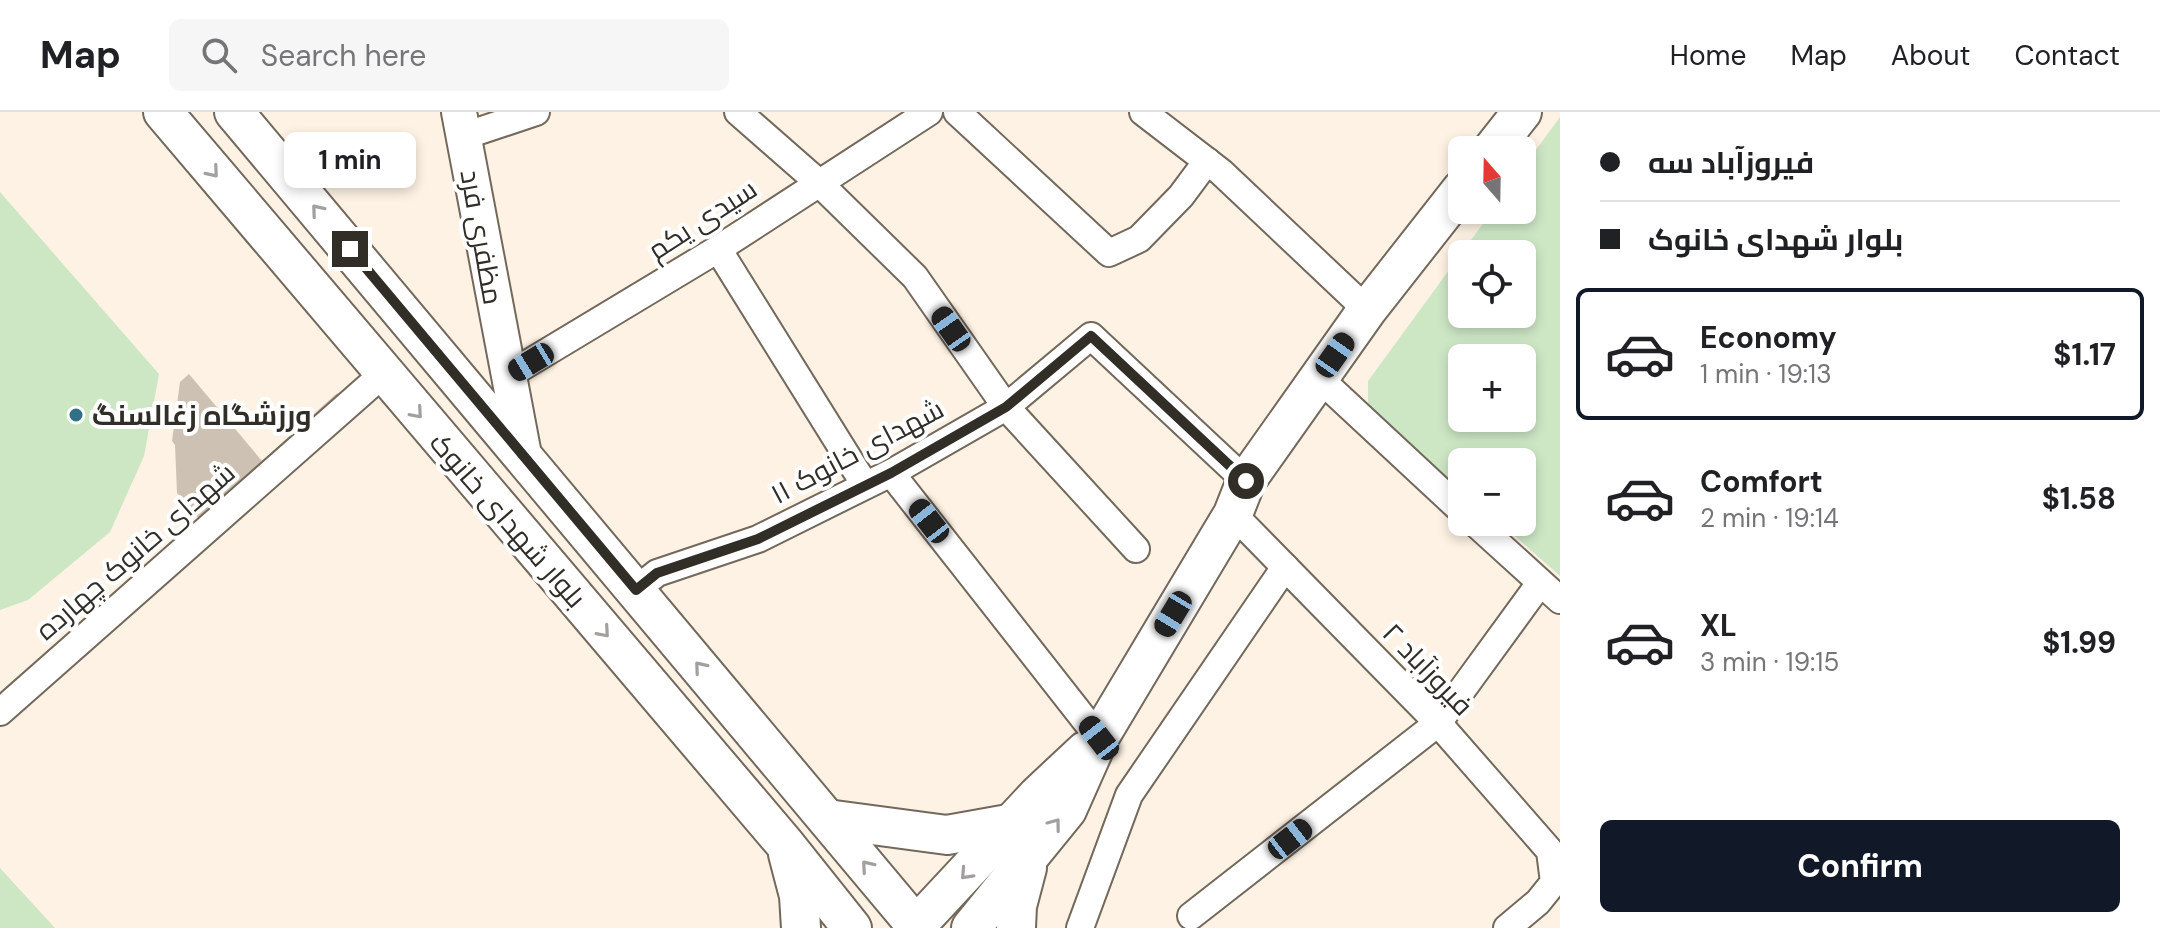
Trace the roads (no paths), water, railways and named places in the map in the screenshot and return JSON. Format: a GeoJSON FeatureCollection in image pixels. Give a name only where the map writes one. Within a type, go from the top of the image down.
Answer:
{"type":"FeatureCollection","features":[{"type":"Feature","properties":{"kind":"main road","name":"بلوار شهدای خانوک"},"geometry":{"type":"LineString","coordinates":[[163,112],[785,844],[852,928]]}},
{"type":"Feature","properties":{"kind":"main road","name":"بلوار شهدای خانوک"},"geometry":{"type":"LineString","coordinates":[[234,112],[916,927]]}},
{"type":"Feature","properties":{"kind":"main road"},"geometry":{"type":"LineString","coordinates":[[1503,136],[1522,112]]}},
{"type":"Feature","properties":{"kind":"main road"},"geometry":{"type":"LineString","coordinates":[[971,928],[1067,810],[1099,738],[1240,498],[1367,310],[1448,207]]}},
{"type":"Feature","properties":{"kind":"main road"},"geometry":{"type":"LineString","coordinates":[[916,927],[1038,795],[1099,738]]}},
{"type":"Feature","properties":{"kind":"main road"},"geometry":{"type":"LineString","coordinates":[[827,819],[947,835],[1014,823]]}},
{"type":"Feature","properties":{"kind":"main road"},"geometry":{"type":"LineString","coordinates":[[785,844],[799,896],[801,928]]}},
{"type":"Feature","properties":{"kind":"main road"},"geometry":{"type":"LineString","coordinates":[[1016,928],[1017,906],[1029,859]]}},
{"type":"Feature","properties":{"kind":"street"},"geometry":{"type":"LineString","coordinates":[[462,124],[536,112]]}},
{"type":"Feature","properties":{"kind":"street"},"geometry":{"type":"LineString","coordinates":[[738,112],[818,182],[915,277],[1006,407],[1136,549]]}},
{"type":"Feature","properties":{"kind":"street","name":"سیدی یکم"},"geometry":{"type":"LineString","coordinates":[[507,376],[718,249],[929,112]]}},
{"type":"Feature","properties":{"kind":"street"},"geometry":{"type":"LineString","coordinates":[[957,112],[1109,253],[1139,239],[1181,196],[1207,161]]}},
{"type":"Feature","properties":{"kind":"street"},"geometry":{"type":"LineString","coordinates":[[1143,112],[1207,161],[1367,310]]}},
{"type":"Feature","properties":{"kind":"street","name":"مظفری فرد"},"geometry":{"type":"LineString","coordinates":[[462,124],[524,455]]}},
{"type":"Feature","properties":{"kind":"street"},"geometry":{"type":"LineString","coordinates":[[718,249],[865,485]]}},
{"type":"Feature","properties":{"kind":"street","name":"شهدای خانوک ۱۱"},"geometry":{"type":"LineString","coordinates":[[636,590],[657,573],[758,539],[891,473],[1006,407],[1091,336]]}},
{"type":"Feature","properties":{"kind":"street","name":"فیروزآباد ۲"},"geometry":{"type":"LineString","coordinates":[[1091,336],[1240,498],[1285,567],[1438,723],[1550,851],[1554,882],[1538,902],[1507,928]]}},
{"type":"Feature","properties":{"kind":"street","name":"شهدای خانوک چهارده"},"geometry":{"type":"LineString","coordinates":[[0,712],[383,374]]}},
{"type":"Feature","properties":{"kind":"street"},"geometry":{"type":"LineString","coordinates":[[1319,378],[1448,498]]}},
{"type":"Feature","properties":{"kind":"street"},"geometry":{"type":"LineString","coordinates":[[891,473],[1099,738]]}},
{"type":"Feature","properties":{"kind":"street"},"geometry":{"type":"LineString","coordinates":[[1191,916],[1438,723],[1550,591],[1489,536]]}},
{"type":"Feature","properties":{"kind":"street"},"geometry":{"type":"LineString","coordinates":[[1080,928],[1129,795],[1285,567]]}},
{"type":"Feature","properties":{"kind":"place","name":"ورزشگاه زغالسنگ"},"geometry":{"type":"Point","coordinates":[76,415]}}]}
